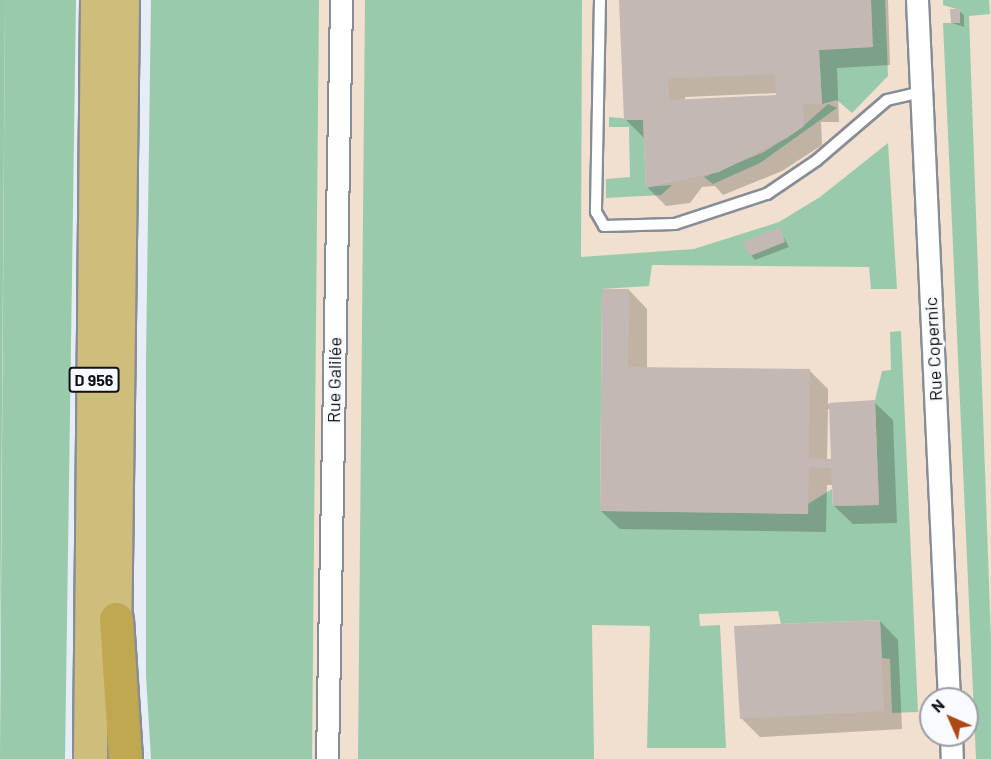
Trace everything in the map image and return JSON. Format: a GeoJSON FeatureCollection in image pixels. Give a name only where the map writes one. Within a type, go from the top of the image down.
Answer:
{"type":"FeatureCollection","features":[{"type":"Feature","properties":{"kind":"highway","name":"D 956"},"geometry":{"type":"LineString","coordinates":[[116,619],[125,759]]}},
{"type":"Feature","properties":{"kind":"main road","name":"D 956"},"geometry":{"type":"LineString","coordinates":[[90,759],[97,0]]}},
{"type":"Feature","properties":{"kind":"main road","name":"D 956"},"geometry":{"type":"LineString","coordinates":[[111,759],[110,708],[116,619],[122,0]]}},
{"type":"Feature","properties":{"kind":"street","name":"Rue Galilée"},"geometry":{"type":"LineString","coordinates":[[327,759],[341,0]]}},
{"type":"Feature","properties":{"kind":"street","name":"Rue Copernic"},"geometry":{"type":"LineString","coordinates":[[917,0],[948,687]]}},
{"type":"Feature","properties":{"kind":"lane"},"geometry":{"type":"LineString","coordinates":[[600,0],[596,212],[604,226],[675,224],[704,217],[766,194],[817,160],[887,100],[921,92]]}},
{"type":"Feature","properties":{"kind":"shaded area"},"geometry":{"type":"Polygon","coordinates":[[[210,0],[991,0],[991,759],[203,759],[210,0]]]}},
{"type":"Feature","properties":{"kind":"green space"},"geometry":{"type":"Polygon","coordinates":[[[0,0],[5,0],[0,673],[0,0]]]}},
{"type":"Feature","properties":{"kind":"green space"},"geometry":{"type":"Polygon","coordinates":[[[5,0],[76,0],[65,759],[0,759],[5,0]]]}},
{"type":"Feature","properties":{"kind":"green space"},"geometry":{"type":"Polygon","coordinates":[[[151,0],[319,0],[312,759],[151,759],[146,676],[146,359],[151,0]]]}},
{"type":"Feature","properties":{"kind":"green space"},"geometry":{"type":"Polygon","coordinates":[[[365,0],[582,0],[581,257],[694,249],[779,222],[820,197],[888,143],[897,289],[871,289],[869,267],[652,265],[649,286],[602,289],[600,511],[808,514],[808,504],[832,489],[833,506],[879,505],[875,400],[882,371],[891,370],[890,332],[901,331],[918,712],[892,713],[890,659],[882,658],[880,620],[781,624],[778,611],[699,614],[700,626],[720,625],[726,748],[647,748],[650,626],[592,625],[594,759],[358,759],[365,0]]]}},
{"type":"Feature","properties":{"kind":"green space"},"geometry":{"type":"Polygon","coordinates":[[[871,0],[885,0],[888,76],[852,113],[837,100],[822,104],[819,50],[872,47],[871,0]]]}},
{"type":"Feature","properties":{"kind":"green space"},"geometry":{"type":"Polygon","coordinates":[[[943,0],[989,0],[990,14],[969,16],[991,641],[991,759],[976,759],[975,747],[979,747],[979,687],[973,687],[943,23],[960,23],[960,10],[943,5],[943,0]]]}},
{"type":"Feature","properties":{"kind":"green space"},"geometry":{"type":"Polygon","coordinates":[[[828,104],[837,108],[760,163],[713,184],[704,177],[764,152],[801,128],[828,104]]]}},
{"type":"Feature","properties":{"kind":"green space"},"geometry":{"type":"Polygon","coordinates":[[[609,117],[643,120],[646,187],[672,185],[661,195],[606,198],[606,179],[630,177],[629,127],[609,127],[609,117]]]}},
{"type":"Feature","properties":{"kind":"building"},"geometry":{"type":"Polygon","coordinates":[[[619,0],[871,0],[873,47],[819,50],[822,104],[803,104],[804,126],[787,138],[719,172],[646,188],[643,120],[624,120],[619,0]],[[775,74],[668,79],[669,100],[776,95],[775,74]]]}},
{"type":"Feature","properties":{"kind":"building"},"geometry":{"type":"Polygon","coordinates":[[[950,9],[960,9],[960,23],[951,23],[950,9]]]}},
{"type":"Feature","properties":{"kind":"building"},"geometry":{"type":"Polygon","coordinates":[[[780,227],[785,242],[750,256],[743,242],[780,227]]]}},
{"type":"Feature","properties":{"kind":"building"},"geometry":{"type":"Polygon","coordinates":[[[602,289],[629,289],[628,367],[810,369],[809,458],[831,459],[829,403],[875,400],[879,505],[833,506],[831,468],[809,467],[808,514],[600,511],[602,289]]]}},
{"type":"Feature","properties":{"kind":"building"},"geometry":{"type":"Polygon","coordinates":[[[880,620],[884,711],[740,719],[734,626],[880,620]]]}}]}
